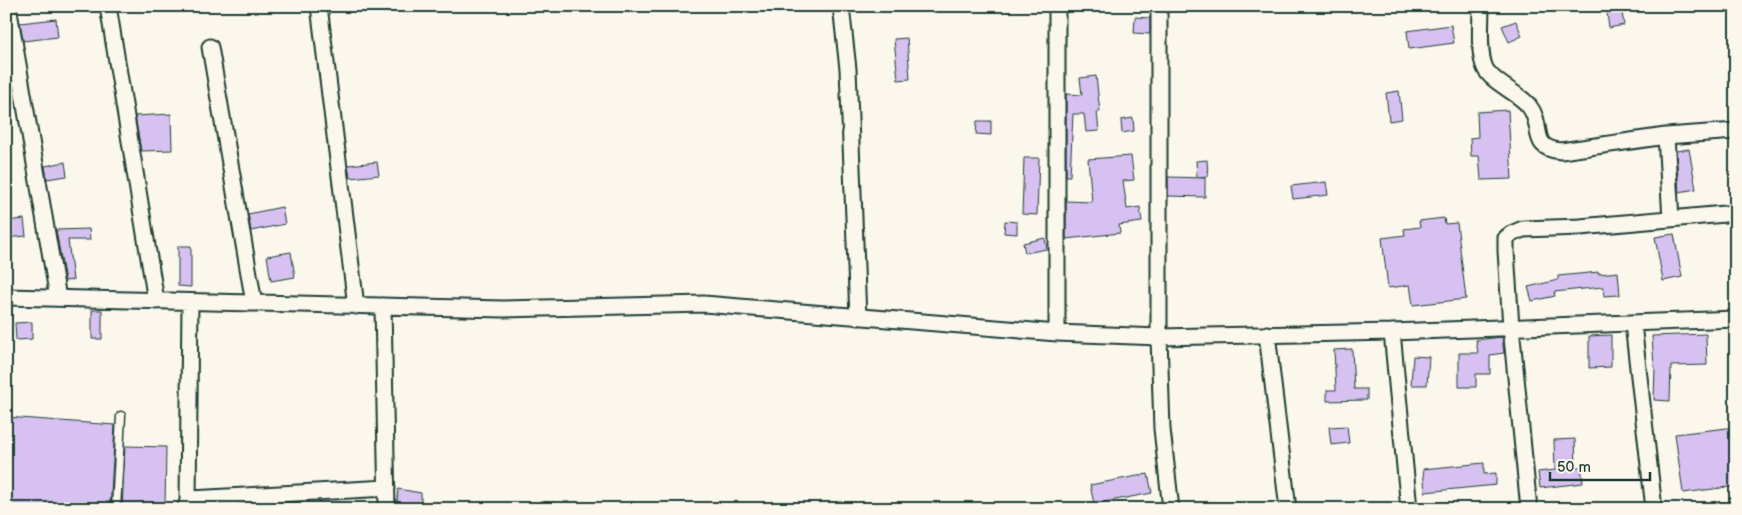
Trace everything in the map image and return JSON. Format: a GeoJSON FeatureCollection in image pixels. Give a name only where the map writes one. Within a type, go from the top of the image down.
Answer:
{"type":"FeatureCollection","features":[{"type":"Feature","properties":{"kind":"street"},"geometry":{"type":"LineString","coordinates":[[8,6],[58,298]]}},
{"type":"Feature","properties":{"kind":"street"},"geometry":{"type":"LineString","coordinates":[[108,6],[156,301]]}},
{"type":"Feature","properties":{"kind":"street"},"geometry":{"type":"LineString","coordinates":[[318,6],[356,306]]}},
{"type":"Feature","properties":{"kind":"street"},"geometry":{"type":"LineString","coordinates":[[841,6],[848,69],[858,317]]}},
{"type":"Feature","properties":{"kind":"street"},"geometry":{"type":"LineString","coordinates":[[1057,6],[1057,333]]}},
{"type":"Feature","properties":{"kind":"street"},"geometry":{"type":"LineString","coordinates":[[1159,6],[1159,337],[1162,429],[1171,509]]}},
{"type":"Feature","properties":{"kind":"street"},"geometry":{"type":"LineString","coordinates":[[1481,6],[1482,54],[1485,69],[1528,105],[1536,116],[1540,140],[1544,147],[1550,150],[1561,151],[1666,136],[1736,130]]}},
{"type":"Feature","properties":{"kind":"street"},"geometry":{"type":"LineString","coordinates":[[210,47],[254,303]]}},
{"type":"Feature","properties":{"kind":"street"},"geometry":{"type":"LineString","coordinates":[[1666,136],[1670,219]]}},
{"type":"Feature","properties":{"kind":"street"},"geometry":{"type":"LineString","coordinates":[[1529,509],[1511,327],[1506,238],[1523,229],[1580,227],[1736,214]]}},
{"type":"Feature","properties":{"kind":"street"},"geometry":{"type":"LineString","coordinates":[[6,297],[503,309],[704,304],[1057,333],[1159,337],[1392,332],[1736,319]]}},
{"type":"Feature","properties":{"kind":"street"},"geometry":{"type":"LineString","coordinates":[[186,505],[190,302]]}},
{"type":"Feature","properties":{"kind":"street"},"geometry":{"type":"LineString","coordinates":[[383,306],[387,509]]}},
{"type":"Feature","properties":{"kind":"street"},"geometry":{"type":"LineString","coordinates":[[1633,324],[1654,509]]}},
{"type":"Feature","properties":{"kind":"street"},"geometry":{"type":"LineString","coordinates":[[1392,332],[1409,509]]}},
{"type":"Feature","properties":{"kind":"street"},"geometry":{"type":"LineString","coordinates":[[1266,334],[1288,509]]}},
{"type":"Feature","properties":{"kind":"street"},"geometry":{"type":"LineString","coordinates":[[186,505],[191,499],[387,488]]}},
{"type":"Feature","properties":{"kind":"lane"},"geometry":{"type":"LineString","coordinates":[[116,509],[122,416]]}},
{"type":"Feature","properties":{"kind":"building"},"geometry":{"type":"Polygon","coordinates":[[[1606,6],[1621,6],[1624,25],[1609,28],[1606,6]]]}},
{"type":"Feature","properties":{"kind":"building"},"geometry":{"type":"Polygon","coordinates":[[[1135,17],[1150,18],[1150,34],[1134,33],[1135,17]]]}},
{"type":"Feature","properties":{"kind":"building"},"geometry":{"type":"Polygon","coordinates":[[[56,19],[58,37],[23,41],[20,23],[56,19]]]}},
{"type":"Feature","properties":{"kind":"building"},"geometry":{"type":"Polygon","coordinates":[[[1516,21],[1522,36],[1509,42],[1502,26],[1516,21]]]}},
{"type":"Feature","properties":{"kind":"building"},"geometry":{"type":"Polygon","coordinates":[[[1451,25],[1454,43],[1409,49],[1407,31],[1451,25]]]}},
{"type":"Feature","properties":{"kind":"building"},"geometry":{"type":"Polygon","coordinates":[[[907,38],[910,79],[898,80],[894,39],[907,38]]]}},
{"type":"Feature","properties":{"kind":"building"},"geometry":{"type":"Polygon","coordinates":[[[1096,76],[1100,112],[1097,112],[1099,131],[1086,132],[1084,114],[1073,114],[1070,176],[1066,176],[1066,94],[1082,95],[1080,78],[1096,76]]]}},
{"type":"Feature","properties":{"kind":"building"},"geometry":{"type":"Polygon","coordinates":[[[1399,91],[1402,119],[1389,121],[1386,93],[1399,91]]]}},
{"type":"Feature","properties":{"kind":"building"},"geometry":{"type":"Polygon","coordinates":[[[1508,110],[1512,179],[1481,180],[1479,156],[1471,156],[1470,138],[1478,137],[1477,112],[1508,110]]]}},
{"type":"Feature","properties":{"kind":"building"},"geometry":{"type":"Polygon","coordinates":[[[171,114],[172,150],[141,151],[135,116],[171,114]]]}},
{"type":"Feature","properties":{"kind":"building"},"geometry":{"type":"Polygon","coordinates":[[[1133,118],[1134,131],[1122,133],[1121,120],[1133,118]]]}},
{"type":"Feature","properties":{"kind":"building"},"geometry":{"type":"Polygon","coordinates":[[[977,121],[991,121],[991,135],[976,134],[977,121]]]}},
{"type":"Feature","properties":{"kind":"building"},"geometry":{"type":"Polygon","coordinates":[[[1689,149],[1696,189],[1679,192],[1676,151],[1689,149]]]}},
{"type":"Feature","properties":{"kind":"building"},"geometry":{"type":"Polygon","coordinates":[[[1131,156],[1134,180],[1123,181],[1127,209],[1140,207],[1142,222],[1119,225],[1120,233],[1066,239],[1066,201],[1092,202],[1088,159],[1131,156]]]}},
{"type":"Feature","properties":{"kind":"building"},"geometry":{"type":"Polygon","coordinates":[[[1024,158],[1039,158],[1037,215],[1022,214],[1024,158]]]}},
{"type":"Feature","properties":{"kind":"building"},"geometry":{"type":"Polygon","coordinates":[[[1207,160],[1208,176],[1197,177],[1196,161],[1207,160]]]}},
{"type":"Feature","properties":{"kind":"building"},"geometry":{"type":"Polygon","coordinates":[[[65,162],[67,176],[47,179],[45,166],[65,162]]]}},
{"type":"Feature","properties":{"kind":"building"},"geometry":{"type":"Polygon","coordinates":[[[377,162],[379,175],[350,178],[348,165],[377,162]]]}},
{"type":"Feature","properties":{"kind":"building"},"geometry":{"type":"Polygon","coordinates":[[[1168,177],[1205,178],[1205,197],[1168,196],[1168,177]]]}},
{"type":"Feature","properties":{"kind":"building"},"geometry":{"type":"Polygon","coordinates":[[[1326,182],[1328,195],[1293,199],[1291,186],[1326,182]]]}},
{"type":"Feature","properties":{"kind":"building"},"geometry":{"type":"Polygon","coordinates":[[[282,207],[285,224],[251,231],[248,214],[282,207]]]}},
{"type":"Feature","properties":{"kind":"building"},"geometry":{"type":"Polygon","coordinates":[[[1444,218],[1445,224],[1457,223],[1466,299],[1413,305],[1410,285],[1388,288],[1382,238],[1405,235],[1404,229],[1420,227],[1419,221],[1444,218]]]}},
{"type":"Feature","properties":{"kind":"building"},"geometry":{"type":"Polygon","coordinates":[[[24,219],[26,236],[6,238],[6,221],[24,219]]]}},
{"type":"Feature","properties":{"kind":"building"},"geometry":{"type":"Polygon","coordinates":[[[1005,221],[1017,222],[1017,234],[1004,233],[1005,221]]]}},
{"type":"Feature","properties":{"kind":"building"},"geometry":{"type":"Polygon","coordinates":[[[89,229],[90,240],[68,240],[73,280],[65,281],[56,230],[89,229]]]}},
{"type":"Feature","properties":{"kind":"building"},"geometry":{"type":"Polygon","coordinates":[[[1674,234],[1682,277],[1663,281],[1655,237],[1674,234]]]}},
{"type":"Feature","properties":{"kind":"building"},"geometry":{"type":"Polygon","coordinates":[[[1045,238],[1047,249],[1025,253],[1023,243],[1045,238]]]}},
{"type":"Feature","properties":{"kind":"building"},"geometry":{"type":"Polygon","coordinates":[[[178,246],[191,246],[191,287],[178,286],[178,246]]]}},
{"type":"Feature","properties":{"kind":"building"},"geometry":{"type":"Polygon","coordinates":[[[291,252],[295,277],[271,281],[267,256],[291,252]]]}},
{"type":"Feature","properties":{"kind":"building"},"geometry":{"type":"Polygon","coordinates":[[[1599,272],[1599,274],[1618,272],[1620,295],[1604,296],[1603,287],[1554,292],[1555,296],[1532,301],[1528,287],[1558,280],[1558,276],[1599,272]]]}},
{"type":"Feature","properties":{"kind":"building"},"geometry":{"type":"Polygon","coordinates":[[[92,310],[102,310],[102,339],[92,339],[92,310]]]}},
{"type":"Feature","properties":{"kind":"building"},"geometry":{"type":"Polygon","coordinates":[[[32,322],[32,339],[16,340],[15,323],[32,322]]]}},
{"type":"Feature","properties":{"kind":"building"},"geometry":{"type":"Polygon","coordinates":[[[1706,334],[1707,365],[1671,366],[1670,401],[1654,400],[1655,367],[1652,336],[1706,334]]]}},
{"type":"Feature","properties":{"kind":"building"},"geometry":{"type":"Polygon","coordinates":[[[1611,335],[1611,367],[1589,368],[1589,336],[1611,335]]]}},
{"type":"Feature","properties":{"kind":"building"},"geometry":{"type":"Polygon","coordinates":[[[1502,337],[1504,353],[1490,355],[1490,374],[1476,374],[1476,387],[1459,387],[1459,353],[1478,353],[1476,340],[1502,337]]]}},
{"type":"Feature","properties":{"kind":"building"},"geometry":{"type":"Polygon","coordinates":[[[1352,349],[1354,389],[1367,389],[1367,400],[1327,401],[1327,390],[1336,390],[1334,350],[1352,349]]]}},
{"type":"Feature","properties":{"kind":"building"},"geometry":{"type":"Polygon","coordinates":[[[1413,356],[1429,357],[1427,385],[1411,385],[1413,356]]]}},
{"type":"Feature","properties":{"kind":"building"},"geometry":{"type":"Polygon","coordinates":[[[6,417],[115,425],[110,509],[6,509],[6,417]]]}},
{"type":"Feature","properties":{"kind":"building"},"geometry":{"type":"Polygon","coordinates":[[[1347,426],[1349,443],[1331,445],[1329,427],[1347,426]]]}},
{"type":"Feature","properties":{"kind":"building"},"geometry":{"type":"Polygon","coordinates":[[[1736,427],[1736,486],[1683,493],[1675,434],[1736,427]]]}},
{"type":"Feature","properties":{"kind":"building"},"geometry":{"type":"Polygon","coordinates":[[[1575,439],[1576,467],[1581,467],[1583,483],[1540,488],[1538,472],[1555,470],[1554,440],[1575,439]]]}},
{"type":"Feature","properties":{"kind":"building"},"geometry":{"type":"Polygon","coordinates":[[[125,446],[166,447],[165,509],[122,509],[125,446]]]}},
{"type":"Feature","properties":{"kind":"building"},"geometry":{"type":"Polygon","coordinates":[[[1484,463],[1484,474],[1496,473],[1496,485],[1425,492],[1423,469],[1484,463]]]}},
{"type":"Feature","properties":{"kind":"building"},"geometry":{"type":"Polygon","coordinates":[[[1148,474],[1152,493],[1094,504],[1090,485],[1148,474]]]}},
{"type":"Feature","properties":{"kind":"building"},"geometry":{"type":"Polygon","coordinates":[[[398,489],[421,493],[421,504],[397,504],[398,489]]]}}]}
